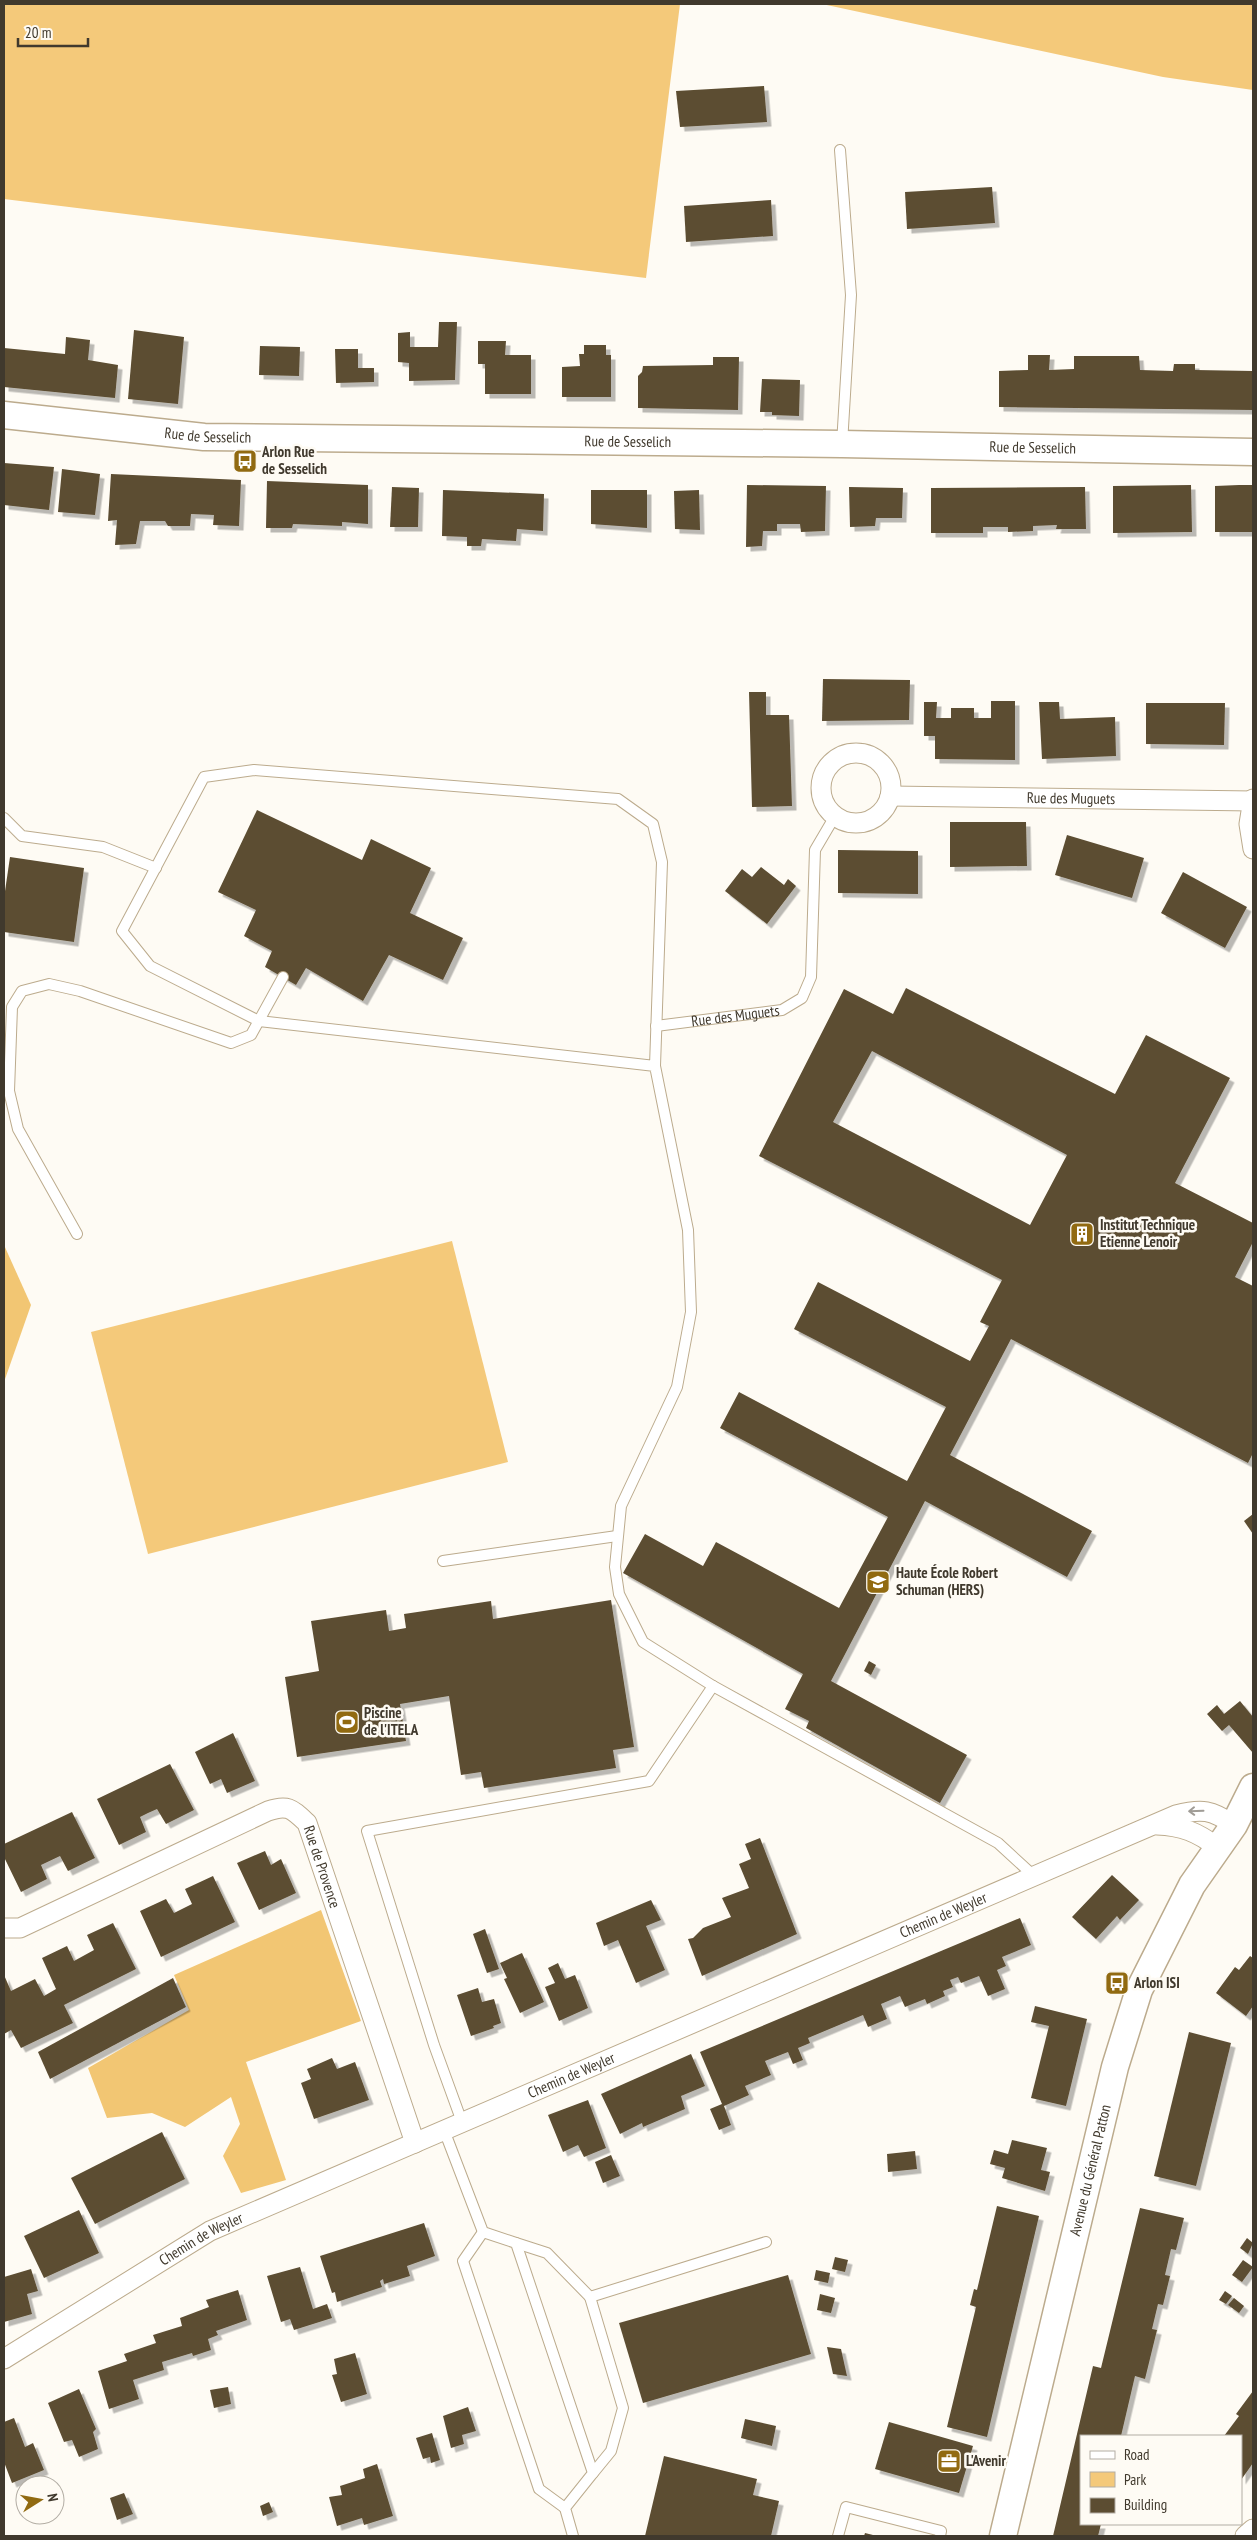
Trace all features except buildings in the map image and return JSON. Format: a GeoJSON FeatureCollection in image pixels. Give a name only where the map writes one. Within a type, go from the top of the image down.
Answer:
{"type":"FeatureCollection","features":[{"type":"Feature","properties":{"kind":"street","name":"Rue de Sesselich"},"geometry":{"type":"LineString","coordinates":[[4,414],[204,437],[842,444],[1253,452]]}},
{"type":"Feature","properties":{"kind":"street"},"geometry":{"type":"LineString","coordinates":[[860,753],[871,757],[887,773],[890,784],[890,796],[885,806],[878,815],[857,823],[835,816],[827,808],[822,798],[821,786],[823,775],[829,765],[838,758],[849,754],[860,753]]}},
{"type":"Feature","properties":{"kind":"street","name":"Rue des Muguets"},"geometry":{"type":"LineString","coordinates":[[890,796],[1253,800]]}},
{"type":"Feature","properties":{"kind":"street"},"geometry":{"type":"LineString","coordinates":[[1253,800],[1249,824],[1253,849]]}},
{"type":"Feature","properties":{"kind":"street","name":"Avenue du Général Patton"},"geometry":{"type":"LineString","coordinates":[[1003,2536],[1126,2029],[1139,1990],[1192,1885],[1217,1848],[1244,1819],[1253,1786]]}},
{"type":"Feature","properties":{"kind":"street","name":"Rue de Provence"},"geometry":{"type":"LineString","coordinates":[[4,1928],[20,1928],[268,1811],[281,1807],[292,1810],[307,1824],[415,2143]]}},
{"type":"Feature","properties":{"kind":"street","name":"Chemin de Weyler"},"geometry":{"type":"LineString","coordinates":[[4,2359],[210,2231],[1157,1825],[1176,1815],[1196,1809],[1244,1819]]}},
{"type":"Feature","properties":{"kind":"street","name":"Chemin de Weyler"},"geometry":{"type":"LineString","coordinates":[[1157,1825],[1179,1826],[1200,1834],[1217,1848]]}},
{"type":"Feature","properties":{"kind":"street"},"geometry":{"type":"LineString","coordinates":[[1245,2536],[1253,2529]]}},
{"type":"Feature","properties":{"kind":"lane"},"geometry":{"type":"LineString","coordinates":[[840,150],[851,295],[842,444]]}},
{"type":"Feature","properties":{"kind":"lane"},"geometry":{"type":"LineString","coordinates":[[655,1066],[259,1020],[150,966],[122,931],[204,777],[254,770],[618,799],[653,824],[662,862],[655,1066],[688,1230],[691,1312],[677,1387],[621,1506],[615,1567],[619,1594],[643,1642],[713,1686],[998,1843],[1034,1877]]}},
{"type":"Feature","properties":{"kind":"lane","name":"Rue des Muguets"},"geometry":{"type":"LineString","coordinates":[[656,1026],[782,1010],[802,998],[811,977],[815,850],[835,816]]}},
{"type":"Feature","properties":{"kind":"lane"},"geometry":{"type":"LineString","coordinates":[[4,818],[22,836],[103,847],[156,868]]}},
{"type":"Feature","properties":{"kind":"lane"},"geometry":{"type":"LineString","coordinates":[[77,1234],[18,1129],[13,1110],[9,1091],[12,1007],[22,991],[49,984],[80,990],[231,1043],[251,1035],[284,977]]}},
{"type":"Feature","properties":{"kind":"lane"},"geometry":{"type":"LineString","coordinates":[[443,1561],[617,1536]]}},
{"type":"Feature","properties":{"kind":"lane"},"geometry":{"type":"LineString","coordinates":[[462,2122],[434,2045],[367,1831],[649,1781],[713,1686]]}},
{"type":"Feature","properties":{"kind":"lane"},"geometry":{"type":"LineString","coordinates":[[444,2130],[483,2232]]}},
{"type":"Feature","properties":{"kind":"lane"},"geometry":{"type":"LineString","coordinates":[[483,2232],[547,2253],[590,2297],[623,2408],[611,2451],[565,2508]]}},
{"type":"Feature","properties":{"kind":"lane"},"geometry":{"type":"LineString","coordinates":[[483,2232],[463,2261],[539,2489],[565,2508],[573,2536]]}},
{"type":"Feature","properties":{"kind":"lane"},"geometry":{"type":"LineString","coordinates":[[590,2297],[766,2242]]}},
{"type":"Feature","properties":{"kind":"lane"},"geometry":{"type":"LineString","coordinates":[[516,2243],[593,2473]]}},
{"type":"Feature","properties":{"kind":"lane"},"geometry":{"type":"LineString","coordinates":[[838,2536],[846,2507],[941,2531],[940,2536]]}},
{"type":"Feature","properties":{"kind":"green space"},"geometry":{"type":"Polygon","coordinates":[[[4,4],[680,4],[646,278],[4,199],[4,4]]]}},
{"type":"Feature","properties":{"kind":"green space"},"geometry":{"type":"Polygon","coordinates":[[[822,4],[1253,4],[1253,90],[1163,77],[822,4]]]}},
{"type":"Feature","properties":{"kind":"green space"},"geometry":{"type":"Polygon","coordinates":[[[452,1241],[508,1462],[148,1554],[91,1332],[452,1241]]]}},
{"type":"Feature","properties":{"kind":"shaded area"},"geometry":{"type":"Polygon","coordinates":[[[4,1245],[31,1305],[4,1382],[4,1245]]]}},
{"type":"Feature","properties":{"kind":"shaded area"},"geometry":{"type":"Polygon","coordinates":[[[321,1910],[361,2021],[246,2062],[286,2180],[241,2193],[223,2156],[240,2124],[231,2097],[185,2127],[152,2113],[107,2118],[88,2068],[189,2010],[174,1975],[321,1910]]]}},
{"type":"Feature","properties":{"kind":"place","name":"Arlon Rue de Sesselich"},"geometry":{"type":"Point","coordinates":[245,461]}},
{"type":"Feature","properties":{"kind":"place","name":"Institut Technique Etienne Lenoir"},"geometry":{"type":"Point","coordinates":[1082,1234]}},
{"type":"Feature","properties":{"kind":"place","name":"Haute École Robert Schuman (HERS)"},"geometry":{"type":"Point","coordinates":[878,1582]}},
{"type":"Feature","properties":{"kind":"place","name":"Piscine de l'ITELA"},"geometry":{"type":"Point","coordinates":[347,1722]}},
{"type":"Feature","properties":{"kind":"place","name":"Arlon ISI"},"geometry":{"type":"Point","coordinates":[1117,1983]}},
{"type":"Feature","properties":{"kind":"place","name":"L'Avenir"},"geometry":{"type":"Point","coordinates":[949,2461]}}]}
